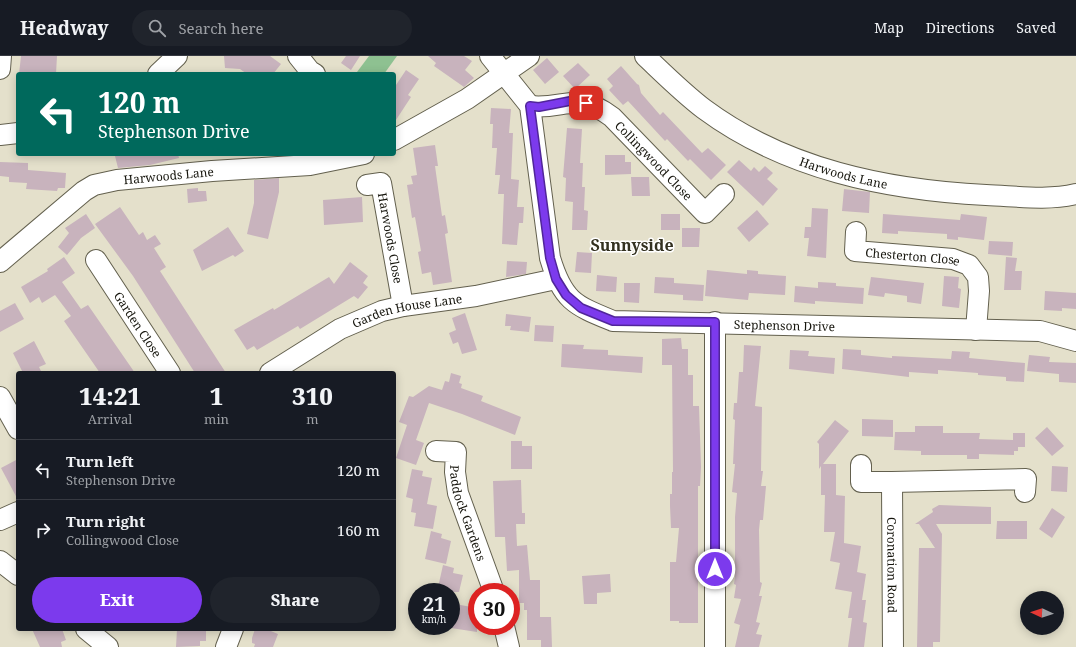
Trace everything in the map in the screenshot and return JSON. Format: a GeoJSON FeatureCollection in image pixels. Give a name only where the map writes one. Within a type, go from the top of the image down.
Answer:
{"type":"FeatureCollection","features":[{"type":"Feature","properties":{"kind":"street"},"geometry":{"type":"LineString","coordinates":[[0,69],[1,56]]}},
{"type":"Feature","properties":{"kind":"street"},"geometry":{"type":"LineString","coordinates":[[160,72],[178,56]]}},
{"type":"Feature","properties":{"kind":"street"},"geometry":{"type":"LineString","coordinates":[[298,56],[312,72]]}},
{"type":"Feature","properties":{"kind":"street","name":"Stephenson Drive"},"geometry":{"type":"LineString","coordinates":[[490,56],[530,106],[550,258],[556,279],[566,295],[581,308],[613,321],[715,322],[1040,331],[1076,341]]}},
{"type":"Feature","properties":{"kind":"street"},"geometry":{"type":"LineString","coordinates":[[396,139],[467,99],[529,56]]}},
{"type":"Feature","properties":{"kind":"street","name":"Harwoods Lane"},"geometry":{"type":"LineString","coordinates":[[645,56],[704,108],[744,134],[769,148],[837,173],[893,185],[964,194],[1036,198],[1076,194]]}},
{"type":"Feature","properties":{"kind":"street","name":"Collingwood Close"},"geometry":{"type":"LineString","coordinates":[[530,106],[539,107],[570,101],[586,103],[601,109],[612,117],[705,213],[724,194]]}},
{"type":"Feature","properties":{"kind":"street"},"geometry":{"type":"LineString","coordinates":[[0,135],[16,133]]}},
{"type":"Feature","properties":{"kind":"street","name":"Harwoods Lane"},"geometry":{"type":"LineString","coordinates":[[0,262],[84,191],[94,185],[117,180],[212,171],[310,165],[354,156]]}},
{"type":"Feature","properties":{"kind":"street","name":"Harwoods Close"},"geometry":{"type":"LineString","coordinates":[[367,185],[380,183],[403,306]]}},
{"type":"Feature","properties":{"kind":"street","name":"Chesterton Close"},"geometry":{"type":"LineString","coordinates":[[856,232],[855,251],[953,259],[969,265],[978,277],[979,291],[976,330]]}},
{"type":"Feature","properties":{"kind":"street","name":"Garden Close"},"geometry":{"type":"LineString","coordinates":[[98,273],[169,371]]}},
{"type":"Feature","properties":{"kind":"street","name":"Garden House Lane"},"geometry":{"type":"LineString","coordinates":[[273,371],[340,329],[382,312],[403,306],[476,296],[556,279]]}},
{"type":"Feature","properties":{"kind":"street"},"geometry":{"type":"LineString","coordinates":[[715,322],[715,647]]}},
{"type":"Feature","properties":{"kind":"street"},"geometry":{"type":"LineString","coordinates":[[0,397],[16,425]]}},
{"type":"Feature","properties":{"kind":"street","name":"Paddock Gardens"},"geometry":{"type":"LineString","coordinates":[[436,451],[456,452],[455,472],[458,493],[491,583]]}},
{"type":"Feature","properties":{"kind":"street"},"geometry":{"type":"LineString","coordinates":[[860,465],[861,482],[1026,481]]}},
{"type":"Feature","properties":{"kind":"street","name":"Coronation Road"},"geometry":{"type":"LineString","coordinates":[[892,482],[893,647]]}},
{"type":"Feature","properties":{"kind":"street"},"geometry":{"type":"LineString","coordinates":[[0,520],[16,513]]}},
{"type":"Feature","properties":{"kind":"street"},"geometry":{"type":"LineString","coordinates":[[0,561],[16,573]]}},
{"type":"Feature","properties":{"kind":"street"},"geometry":{"type":"LineString","coordinates":[[88,631],[108,647]]}},
{"type":"Feature","properties":{"kind":"street"},"geometry":{"type":"LineString","coordinates":[[226,647],[232,631]]}},
{"type":"Feature","properties":{"kind":"street"},"geometry":{"type":"LineString","coordinates":[[506,635],[509,647]]}},
{"type":"Feature","properties":{"kind":"green space"},"geometry":{"type":"Polygon","coordinates":[[[369,56],[397,56],[385,72],[357,72],[369,56]]]}},
{"type":"Feature","properties":{"kind":"building"},"geometry":{"type":"Polygon","coordinates":[[[21,56],[57,56],[56,72],[19,72],[21,56]]]}},
{"type":"Feature","properties":{"kind":"building"},"geometry":{"type":"Polygon","coordinates":[[[224,56],[270,56],[281,64],[275,72],[244,72],[240,69],[225,68],[224,56]]]}},
{"type":"Feature","properties":{"kind":"building"},"geometry":{"type":"Polygon","coordinates":[[[346,56],[360,56],[351,70],[341,63],[346,56]]]}},
{"type":"Feature","properties":{"kind":"building"},"geometry":{"type":"Polygon","coordinates":[[[428,56],[464,56],[472,61],[465,70],[474,78],[464,87],[434,66],[436,63],[428,56]]]}},
{"type":"Feature","properties":{"kind":"building"},"geometry":{"type":"Polygon","coordinates":[[[547,58],[559,72],[545,84],[533,70],[547,58]]]}},
{"type":"Feature","properties":{"kind":"building"},"geometry":{"type":"Polygon","coordinates":[[[578,63],[590,75],[575,89],[563,76],[578,63]]]}},
{"type":"Feature","properties":{"kind":"building"},"geometry":{"type":"Polygon","coordinates":[[[621,66],[639,85],[641,93],[660,115],[663,112],[702,153],[708,148],[726,165],[711,180],[690,159],[688,161],[667,139],[665,141],[628,101],[623,105],[609,90],[613,86],[607,79],[621,66]]]}},
{"type":"Feature","properties":{"kind":"building"},"geometry":{"type":"Polygon","coordinates":[[[406,70],[419,79],[408,95],[411,97],[396,120],[396,85],[406,70]]]}},
{"type":"Feature","properties":{"kind":"building"},"geometry":{"type":"Polygon","coordinates":[[[491,108],[511,109],[509,133],[513,133],[511,179],[519,180],[517,207],[524,207],[523,223],[519,223],[517,245],[502,244],[504,194],[498,194],[500,175],[495,175],[497,148],[492,148],[493,124],[490,124],[491,108]]]}},
{"type":"Feature","properties":{"kind":"building"},"geometry":{"type":"Polygon","coordinates":[[[567,128],[582,129],[580,163],[583,163],[582,187],[585,187],[584,210],[588,211],[587,230],[572,230],[573,202],[565,201],[566,178],[563,177],[567,128]]]}},
{"type":"Feature","properties":{"kind":"building"},"geometry":{"type":"Polygon","coordinates":[[[435,145],[438,166],[435,166],[442,216],[445,215],[448,233],[445,234],[452,282],[433,285],[431,272],[422,274],[418,252],[421,251],[415,217],[412,218],[407,185],[413,184],[411,176],[417,175],[413,148],[435,145]]]}},
{"type":"Feature","properties":{"kind":"building"},"geometry":{"type":"Polygon","coordinates":[[[605,155],[625,155],[625,162],[631,162],[631,174],[605,175],[605,155]]]}},
{"type":"Feature","properties":{"kind":"building"},"geometry":{"type":"Polygon","coordinates":[[[115,156],[178,156],[179,158],[150,165],[118,168],[115,156]]]}},
{"type":"Feature","properties":{"kind":"building"},"geometry":{"type":"Polygon","coordinates":[[[739,160],[751,171],[754,167],[759,172],[765,166],[773,173],[767,179],[778,189],[763,206],[727,172],[739,160]]]}},
{"type":"Feature","properties":{"kind":"building"},"geometry":{"type":"Polygon","coordinates":[[[0,162],[28,163],[28,170],[66,173],[65,188],[58,188],[57,191],[26,189],[27,183],[9,182],[9,177],[0,176],[0,162]]]}},
{"type":"Feature","properties":{"kind":"building"},"geometry":{"type":"Polygon","coordinates":[[[631,177],[649,177],[650,196],[632,196],[631,177]]]}},
{"type":"Feature","properties":{"kind":"building"},"geometry":{"type":"Polygon","coordinates":[[[279,178],[279,192],[268,239],[247,234],[254,203],[254,180],[279,178]]]}},
{"type":"Feature","properties":{"kind":"building"},"geometry":{"type":"Polygon","coordinates":[[[198,188],[198,191],[206,191],[207,201],[188,203],[187,189],[198,188]]]}},
{"type":"Feature","properties":{"kind":"building"},"geometry":{"type":"Polygon","coordinates":[[[844,189],[870,192],[869,213],[842,211],[844,189]]]}},
{"type":"Feature","properties":{"kind":"building"},"geometry":{"type":"Polygon","coordinates":[[[362,197],[363,222],[324,225],[323,200],[362,197]]]}},
{"type":"Feature","properties":{"kind":"building"},"geometry":{"type":"Polygon","coordinates":[[[120,207],[139,235],[143,232],[147,240],[155,235],[161,244],[154,248],[166,267],[160,271],[225,371],[194,371],[133,276],[95,224],[120,207]]]}},
{"type":"Feature","properties":{"kind":"building"},"geometry":{"type":"Polygon","coordinates":[[[812,208],[828,209],[826,258],[807,256],[809,238],[804,238],[805,227],[811,227],[812,208]]]}},
{"type":"Feature","properties":{"kind":"building"},"geometry":{"type":"Polygon","coordinates":[[[757,210],[769,224],[749,242],[737,228],[757,210]]]}},
{"type":"Feature","properties":{"kind":"building"},"geometry":{"type":"Polygon","coordinates":[[[86,214],[95,228],[81,238],[67,255],[58,247],[69,233],[65,228],[86,214]]]}},
{"type":"Feature","properties":{"kind":"building"},"geometry":{"type":"Polygon","coordinates":[[[661,214],[680,214],[680,230],[661,230],[661,214]]]}},
{"type":"Feature","properties":{"kind":"building"},"geometry":{"type":"Polygon","coordinates":[[[883,214],[960,220],[961,214],[987,217],[984,240],[958,237],[958,240],[947,239],[947,234],[898,231],[898,234],[882,233],[883,214]]]}},
{"type":"Feature","properties":{"kind":"building"},"geometry":{"type":"Polygon","coordinates":[[[228,227],[244,251],[235,257],[233,255],[202,271],[193,250],[228,227]]]}},
{"type":"Feature","properties":{"kind":"building"},"geometry":{"type":"Polygon","coordinates":[[[682,228],[700,228],[699,247],[682,247],[682,228]]]}},
{"type":"Feature","properties":{"kind":"building"},"geometry":{"type":"Polygon","coordinates":[[[989,241],[1013,242],[1012,256],[988,254],[989,241]]]}},
{"type":"Feature","properties":{"kind":"building"},"geometry":{"type":"Polygon","coordinates":[[[577,252],[592,253],[591,273],[575,272],[577,252]]]}},
{"type":"Feature","properties":{"kind":"building"},"geometry":{"type":"Polygon","coordinates":[[[64,257],[75,273],[62,282],[81,309],[88,305],[134,371],[99,371],[64,321],[71,316],[55,295],[42,303],[39,297],[30,303],[21,287],[48,271],[47,269],[64,257]]]}},
{"type":"Feature","properties":{"kind":"building"},"geometry":{"type":"Polygon","coordinates":[[[1006,257],[1017,258],[1015,271],[1022,271],[1021,290],[1004,290],[1006,257]]]}},
{"type":"Feature","properties":{"kind":"building"},"geometry":{"type":"Polygon","coordinates":[[[507,261],[527,262],[526,274],[506,277],[507,261]]]}},
{"type":"Feature","properties":{"kind":"building"},"geometry":{"type":"Polygon","coordinates":[[[350,262],[368,276],[363,283],[368,287],[358,299],[354,296],[300,329],[298,326],[257,350],[254,346],[247,350],[234,330],[273,308],[274,310],[329,277],[334,284],[350,262]]]}},
{"type":"Feature","properties":{"kind":"building"},"geometry":{"type":"Polygon","coordinates":[[[707,270],[747,274],[747,270],[758,271],[758,274],[786,276],[785,295],[749,293],[748,300],[705,296],[707,270]]]}},
{"type":"Feature","properties":{"kind":"building"},"geometry":{"type":"Polygon","coordinates":[[[597,275],[617,277],[616,292],[596,291],[597,275]]]}},
{"type":"Feature","properties":{"kind":"building"},"geometry":{"type":"Polygon","coordinates":[[[944,276],[959,277],[958,288],[961,289],[959,308],[942,306],[944,276]]]}},
{"type":"Feature","properties":{"kind":"building"},"geometry":{"type":"Polygon","coordinates":[[[655,277],[674,278],[674,283],[704,285],[703,301],[683,300],[683,295],[654,293],[655,277]]]}},
{"type":"Feature","properties":{"kind":"building"},"geometry":{"type":"Polygon","coordinates":[[[871,277],[924,283],[921,304],[907,302],[907,296],[885,293],[884,297],[868,295],[871,277]]]}},
{"type":"Feature","properties":{"kind":"building"},"geometry":{"type":"Polygon","coordinates":[[[818,282],[836,283],[836,286],[864,288],[863,304],[815,301],[815,304],[794,302],[795,286],[818,288],[818,282]]]}},
{"type":"Feature","properties":{"kind":"building"},"geometry":{"type":"Polygon","coordinates":[[[624,283],[640,283],[639,303],[624,302],[624,283]]]}},
{"type":"Feature","properties":{"kind":"building"},"geometry":{"type":"Polygon","coordinates":[[[1045,291],[1076,293],[1076,309],[1062,308],[1062,311],[1044,310],[1045,291]]]}},
{"type":"Feature","properties":{"kind":"building"},"geometry":{"type":"Polygon","coordinates":[[[15,303],[24,319],[0,332],[0,311],[15,303]]]}},
{"type":"Feature","properties":{"kind":"building"},"geometry":{"type":"Polygon","coordinates":[[[465,313],[477,350],[462,354],[458,342],[453,344],[449,333],[456,330],[452,318],[465,313]]]}},
{"type":"Feature","properties":{"kind":"building"},"geometry":{"type":"Polygon","coordinates":[[[506,314],[531,317],[529,332],[510,330],[511,326],[505,326],[506,314]]]}},
{"type":"Feature","properties":{"kind":"building"},"geometry":{"type":"Polygon","coordinates":[[[535,325],[554,326],[553,342],[534,341],[535,325]]]}},
{"type":"Feature","properties":{"kind":"building"},"geometry":{"type":"Polygon","coordinates":[[[681,338],[682,349],[688,349],[688,375],[693,375],[693,406],[699,406],[701,467],[700,486],[698,486],[698,623],[679,623],[679,621],[670,621],[670,562],[676,562],[679,528],[671,528],[670,494],[672,494],[673,472],[672,365],[662,365],[662,339],[681,338]]]}},
{"type":"Feature","properties":{"kind":"building"},"geometry":{"type":"Polygon","coordinates":[[[34,341],[46,364],[39,367],[41,371],[22,371],[13,353],[34,341]]]}},
{"type":"Feature","properties":{"kind":"building"},"geometry":{"type":"Polygon","coordinates":[[[562,344],[584,345],[583,349],[608,350],[608,355],[643,357],[642,373],[561,367],[562,344]]]}},
{"type":"Feature","properties":{"kind":"building"},"geometry":{"type":"Polygon","coordinates":[[[744,345],[761,346],[755,406],[762,407],[761,471],[763,471],[761,486],[766,486],[763,520],[760,520],[759,530],[760,582],[762,583],[759,596],[762,596],[756,622],[760,623],[756,634],[762,635],[759,647],[735,647],[740,625],[734,623],[741,599],[734,598],[736,585],[734,584],[735,517],[737,493],[732,492],[735,464],[733,464],[735,420],[733,419],[734,403],[737,403],[739,372],[743,372],[744,345]]]}},
{"type":"Feature","properties":{"kind":"building"},"geometry":{"type":"Polygon","coordinates":[[[843,349],[861,350],[861,355],[892,358],[892,356],[951,359],[952,351],[970,352],[969,358],[1025,363],[1024,382],[1006,381],[1006,377],[978,375],[978,373],[938,370],[938,374],[909,372],[909,377],[842,369],[843,349]]]}},
{"type":"Feature","properties":{"kind":"building"},"geometry":{"type":"Polygon","coordinates":[[[790,350],[809,351],[808,356],[835,358],[834,374],[789,369],[790,350]]]}},
{"type":"Feature","properties":{"kind":"building"},"geometry":{"type":"Polygon","coordinates":[[[1029,355],[1050,357],[1049,362],[1076,363],[1076,383],[1059,382],[1059,374],[1027,371],[1029,355]]]}},
{"type":"Feature","properties":{"kind":"building"},"geometry":{"type":"Polygon","coordinates":[[[451,373],[461,376],[459,383],[462,384],[461,388],[483,396],[481,401],[521,417],[515,435],[429,403],[416,440],[424,443],[416,465],[396,458],[407,425],[399,422],[409,396],[413,397],[429,386],[442,390],[445,381],[449,382],[451,373]]]}},
{"type":"Feature","properties":{"kind":"building"},"geometry":{"type":"Polygon","coordinates":[[[862,419],[893,420],[893,437],[862,436],[862,419]]]}},
{"type":"Feature","properties":{"kind":"building"},"geometry":{"type":"Polygon","coordinates":[[[835,420],[849,431],[823,464],[836,464],[836,495],[845,496],[844,543],[861,546],[857,572],[866,574],[862,600],[866,600],[863,622],[867,623],[864,647],[848,647],[852,618],[848,618],[852,592],[835,589],[840,563],[830,561],[835,532],[824,532],[825,495],[821,495],[821,466],[819,469],[819,444],[817,442],[835,420]]]}},
{"type":"Feature","properties":{"kind":"building"},"geometry":{"type":"Polygon","coordinates":[[[915,426],[943,426],[943,433],[980,433],[979,439],[1013,440],[1013,433],[1025,433],[1025,447],[1018,447],[1018,451],[1014,451],[1014,455],[979,454],[979,459],[967,459],[967,455],[921,455],[921,451],[894,450],[895,432],[915,432],[915,426]]]}},
{"type":"Feature","properties":{"kind":"building"},"geometry":{"type":"Polygon","coordinates":[[[1047,427],[1064,446],[1052,456],[1035,438],[1047,427]]]}},
{"type":"Feature","properties":{"kind":"building"},"geometry":{"type":"Polygon","coordinates":[[[511,441],[522,441],[522,446],[532,446],[532,469],[511,469],[511,441]]]}},
{"type":"Feature","properties":{"kind":"building"},"geometry":{"type":"Polygon","coordinates":[[[16,460],[16,496],[1,468],[16,460]]]}},
{"type":"Feature","properties":{"kind":"building"},"geometry":{"type":"Polygon","coordinates":[[[1052,466],[1068,467],[1067,492],[1051,491],[1052,466]]]}},
{"type":"Feature","properties":{"kind":"building"},"geometry":{"type":"Polygon","coordinates":[[[412,469],[423,471],[422,476],[432,478],[427,504],[437,506],[433,529],[414,526],[416,513],[411,512],[413,499],[406,497],[412,469]]]}},
{"type":"Feature","properties":{"kind":"building"},"geometry":{"type":"Polygon","coordinates":[[[521,480],[522,513],[525,513],[525,524],[516,524],[517,546],[527,545],[530,580],[540,580],[540,617],[551,617],[552,647],[541,647],[541,640],[527,640],[527,610],[524,610],[524,603],[520,603],[519,570],[507,571],[505,537],[495,537],[493,481],[521,480]]]}},
{"type":"Feature","properties":{"kind":"building"},"geometry":{"type":"Polygon","coordinates":[[[939,505],[991,507],[991,524],[936,524],[942,534],[940,642],[933,642],[933,647],[917,647],[919,548],[935,548],[919,524],[915,524],[933,512],[932,509],[939,505]]]}},
{"type":"Feature","properties":{"kind":"building"},"geometry":{"type":"Polygon","coordinates":[[[1052,508],[1065,517],[1052,538],[1039,529],[1052,508]]]}},
{"type":"Feature","properties":{"kind":"building"},"geometry":{"type":"Polygon","coordinates":[[[997,521],[1027,521],[1027,539],[996,539],[997,521]]]}},
{"type":"Feature","properties":{"kind":"building"},"geometry":{"type":"Polygon","coordinates":[[[431,531],[442,534],[441,538],[451,541],[446,564],[425,559],[431,531]]]}},
{"type":"Feature","properties":{"kind":"building"},"geometry":{"type":"Polygon","coordinates":[[[443,565],[454,568],[453,573],[463,575],[460,588],[460,583],[439,583],[443,565]]]}},
{"type":"Feature","properties":{"kind":"building"},"geometry":{"type":"Polygon","coordinates":[[[610,574],[611,592],[597,593],[597,604],[584,604],[582,576],[610,574]]]}},
{"type":"Feature","properties":{"kind":"building"},"geometry":{"type":"Polygon","coordinates":[[[460,605],[468,606],[468,631],[460,629],[460,605]]]}},
{"type":"Feature","properties":{"kind":"building"},"geometry":{"type":"Polygon","coordinates":[[[33,631],[63,631],[66,640],[61,642],[62,647],[40,647],[33,631]]]}},
{"type":"Feature","properties":{"kind":"building"},"geometry":{"type":"Polygon","coordinates":[[[177,631],[206,631],[206,641],[200,641],[200,646],[176,647],[177,631]]]}},
{"type":"Feature","properties":{"kind":"building"},"geometry":{"type":"Polygon","coordinates":[[[254,631],[271,631],[278,634],[273,647],[254,647],[255,644],[252,643],[254,631]]]}},
{"type":"Feature","properties":{"kind":"district","name":"Sunnyside"},"geometry":{"type":"Point","coordinates":[632,245]}},
{"type":"Feature","properties":{"kind":"route"},"geometry":{"type":"LineString","coordinates":[[586,103],[570,101],[539,107],[530,106],[550,258],[556,279],[566,295],[581,308],[613,321],[715,322],[715,569]]}}]}
